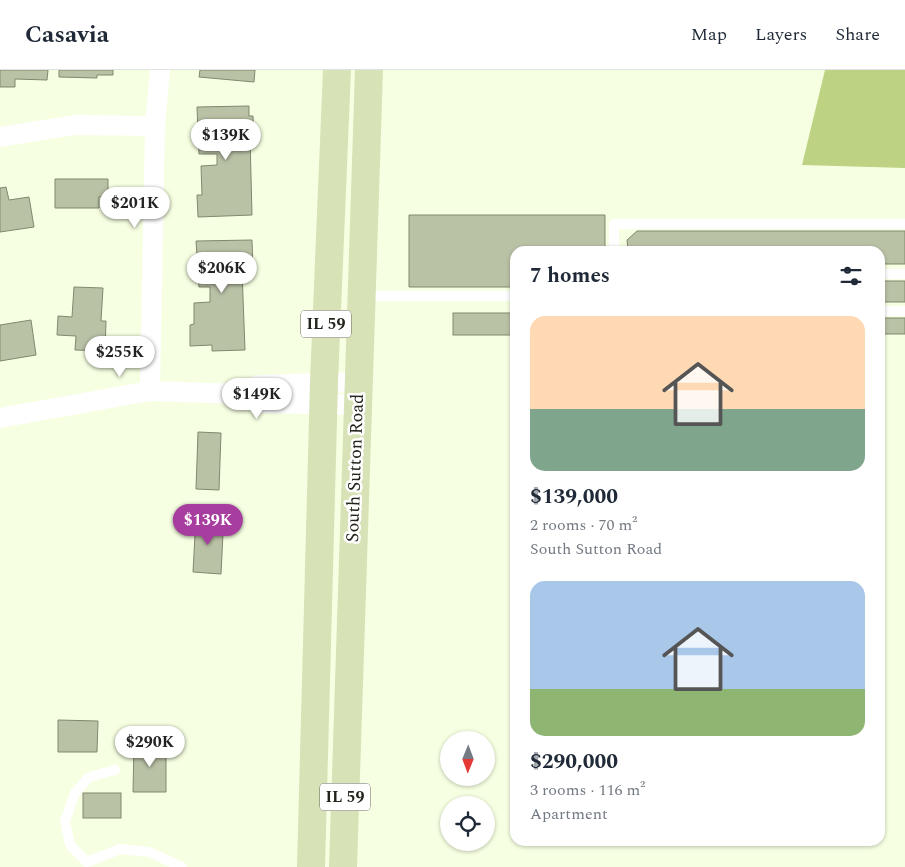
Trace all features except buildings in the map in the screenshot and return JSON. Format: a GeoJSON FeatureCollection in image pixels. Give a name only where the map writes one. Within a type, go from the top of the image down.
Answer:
{"type":"FeatureCollection","features":[{"type":"Feature","properties":{"kind":"main road","name":"South Sutton Road"},"geometry":{"type":"LineString","coordinates":[[311,867],[324,393],[337,70]]}},
{"type":"Feature","properties":{"kind":"main road","name":"South Sutton Road"},"geometry":{"type":"LineString","coordinates":[[343,867],[369,70]]}},
{"type":"Feature","properties":{"kind":"street"},"geometry":{"type":"LineString","coordinates":[[150,391],[155,126],[160,70]]}},
{"type":"Feature","properties":{"kind":"street"},"geometry":{"type":"LineString","coordinates":[[0,137],[75,125],[155,126]]}},
{"type":"Feature","properties":{"kind":"street"},"geometry":{"type":"LineString","coordinates":[[0,418],[150,391],[244,394],[258,385],[324,393],[357,394]]}},
{"type":"Feature","properties":{"kind":"lane"},"geometry":{"type":"LineString","coordinates":[[614,246],[614,224],[905,224]]}},
{"type":"Feature","properties":{"kind":"lane"},"geometry":{"type":"LineString","coordinates":[[885,274],[905,274]]}},
{"type":"Feature","properties":{"kind":"lane"},"geometry":{"type":"LineString","coordinates":[[361,296],[510,296]]}},
{"type":"Feature","properties":{"kind":"lane"},"geometry":{"type":"LineString","coordinates":[[885,311],[905,311]]}},
{"type":"Feature","properties":{"kind":"lane"},"geometry":{"type":"LineString","coordinates":[[115,770],[89,777],[75,794],[65,821],[70,845],[87,862],[120,850],[149,852],[182,867]]}},
{"type":"Feature","properties":{"kind":"green space"},"geometry":{"type":"Polygon","coordinates":[[[825,70],[905,70],[905,168],[802,165],[825,70]]]}}]}
